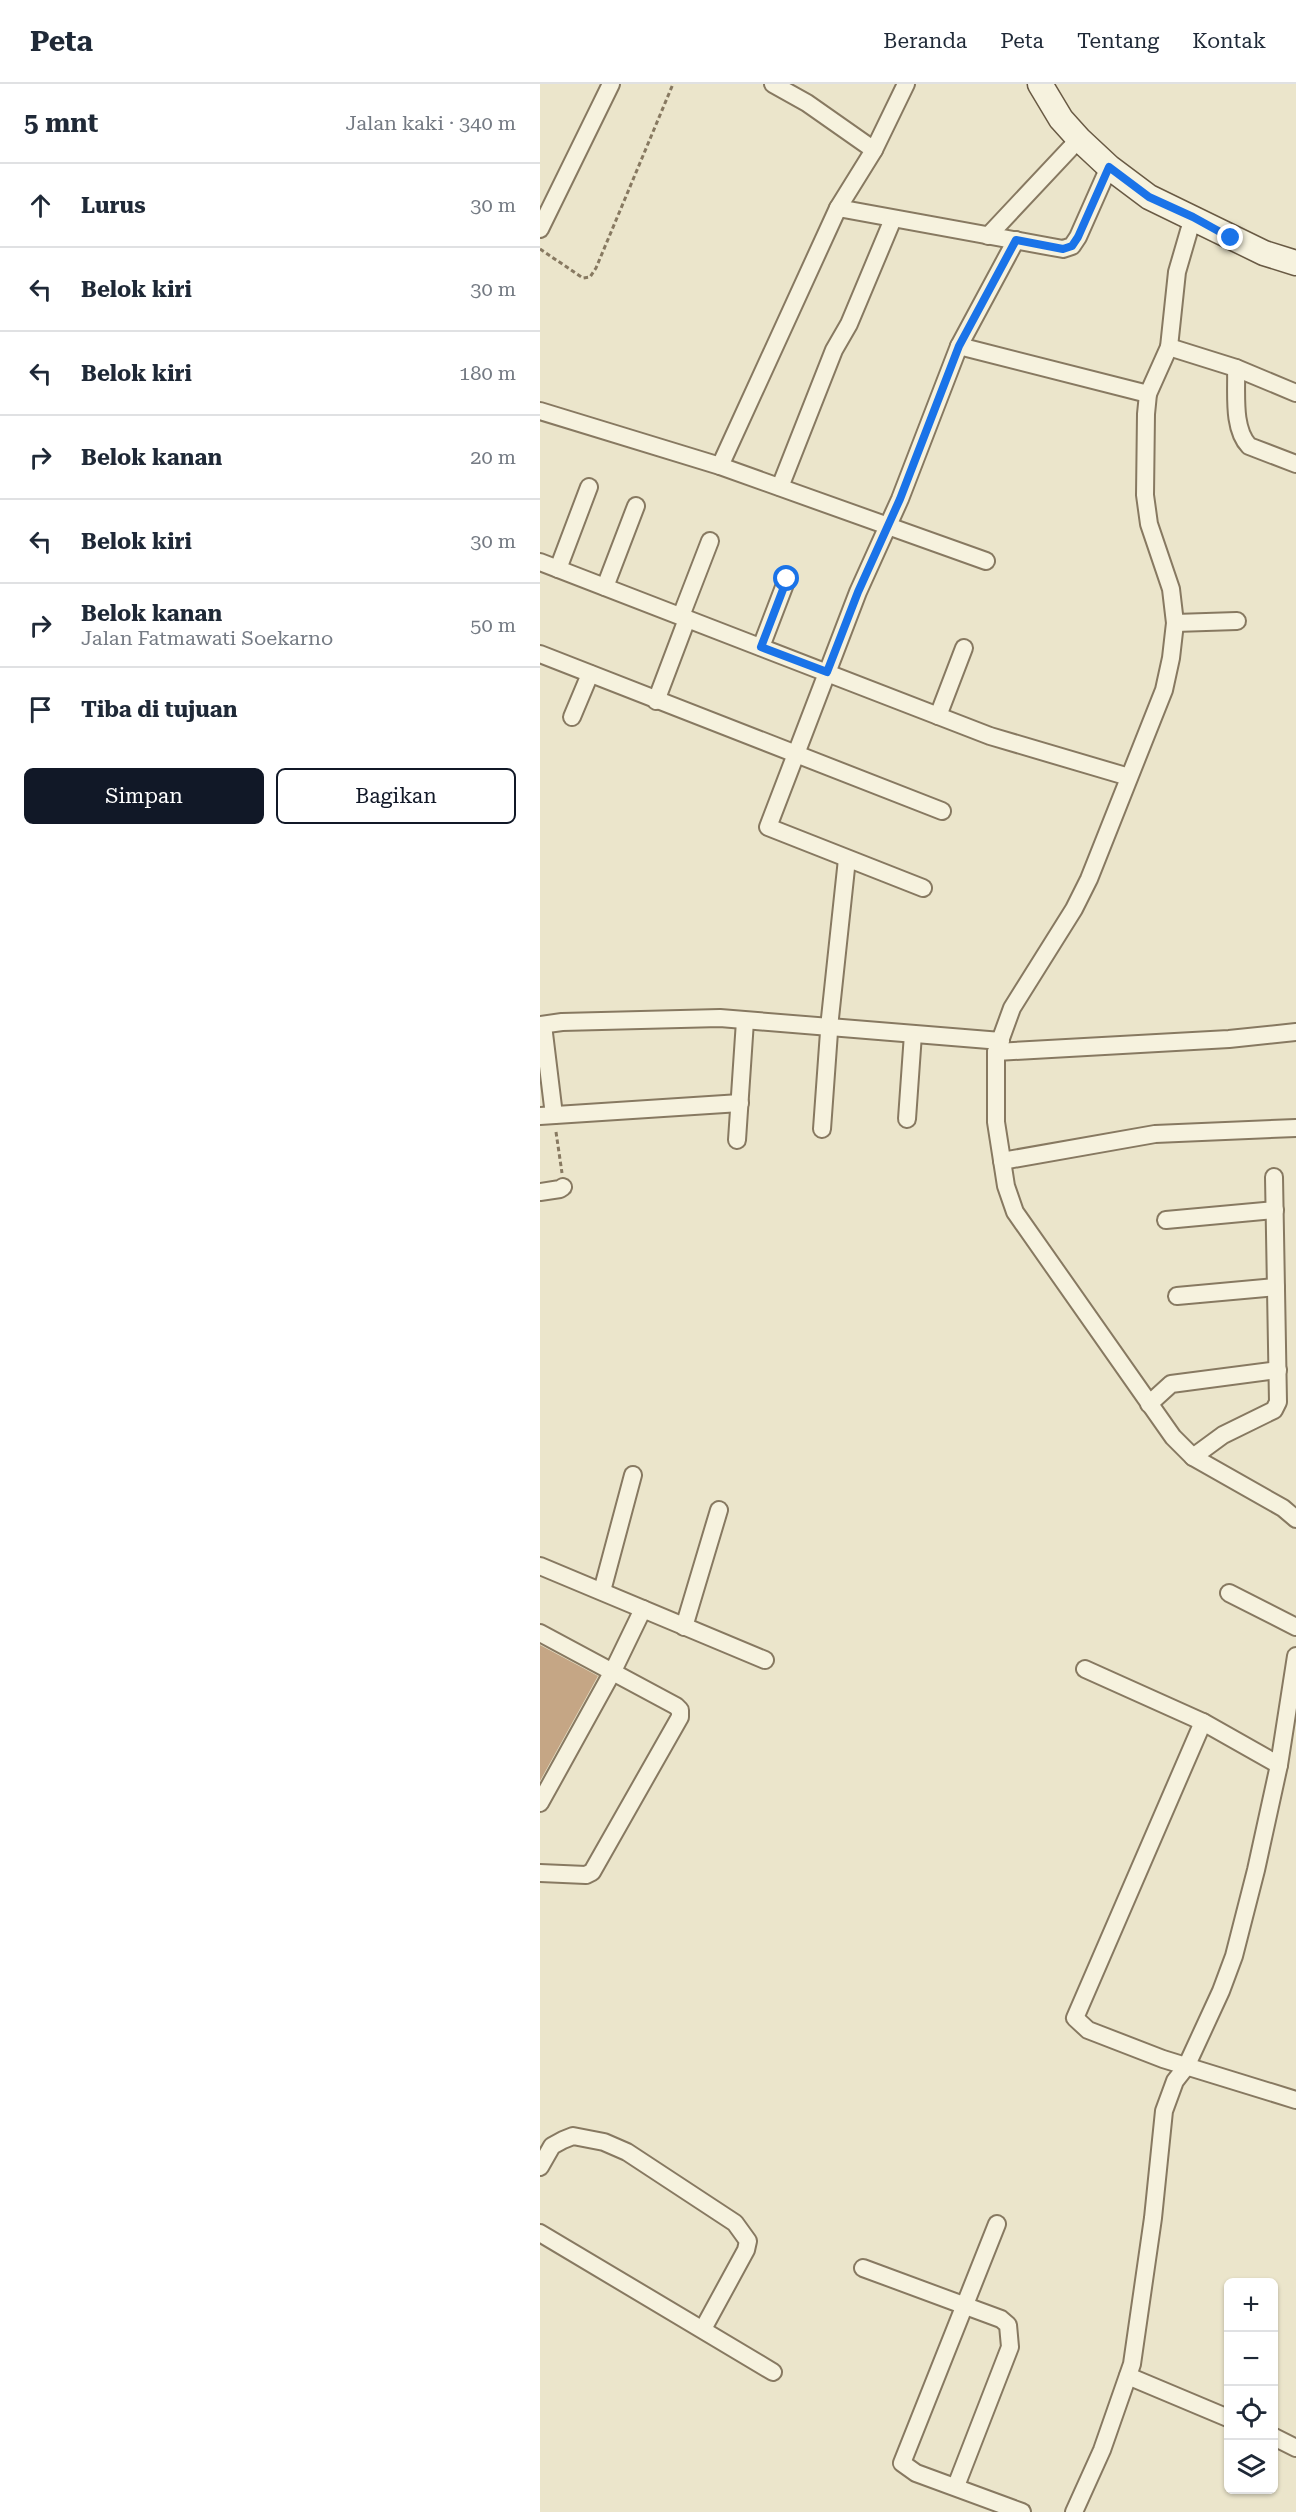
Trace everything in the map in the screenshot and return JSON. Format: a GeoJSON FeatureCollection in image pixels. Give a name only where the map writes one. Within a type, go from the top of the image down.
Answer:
{"type":"FeatureCollection","features":[{"type":"Feature","properties":{"kind":"main road"},"geometry":{"type":"LineString","coordinates":[[1040,84],[1062,119],[1079,139],[1109,167],[1149,197],[1264,253],[1296,263]]}},
{"type":"Feature","properties":{"kind":"street"},"geometry":{"type":"LineString","coordinates":[[540,229],[611,84]]}},
{"type":"Feature","properties":{"kind":"street"},"geometry":{"type":"LineString","coordinates":[[773,84],[807,103],[874,150]]}},
{"type":"Feature","properties":{"kind":"street"},"geometry":{"type":"LineString","coordinates":[[720,466],[838,208],[874,150],[906,84]]}},
{"type":"Feature","properties":{"kind":"street"},"geometry":{"type":"LineString","coordinates":[[988,236],[1079,139]]}},
{"type":"Feature","properties":{"kind":"street"},"geometry":{"type":"LineString","coordinates":[[838,208],[1063,249],[1072,246],[1078,237],[1109,167]]}},
{"type":"Feature","properties":{"kind":"street"},"geometry":{"type":"LineString","coordinates":[[1193,217],[1177,272],[1169,347],[1148,394],[1144,466],[1149,524],[1171,589],[1175,623],[1171,658],[1164,690],[1082,894],[1012,1008],[998,1046],[996,1122],[1006,1186],[1016,1212],[1173,1437],[1193,1457],[1283,1508],[1296,1520]]}},
{"type":"Feature","properties":{"kind":"street"},"geometry":{"type":"LineString","coordinates":[[780,488],[834,350],[849,324],[894,219]]}},
{"type":"Feature","properties":{"kind":"street"},"geometry":{"type":"LineString","coordinates":[[923,888],[768,827],[858,592],[888,525],[959,346],[1016,240]]}},
{"type":"Feature","properties":{"kind":"street"},"geometry":{"type":"LineString","coordinates":[[959,346],[1148,394]]}},
{"type":"Feature","properties":{"kind":"street"},"geometry":{"type":"LineString","coordinates":[[1169,347],[1236,368],[1296,393]]}},
{"type":"Feature","properties":{"kind":"street"},"geometry":{"type":"LineString","coordinates":[[1236,368],[1239,428],[1244,441],[1249,446],[1296,464]]}},
{"type":"Feature","properties":{"kind":"street"},"geometry":{"type":"LineString","coordinates":[[540,411],[720,466],[986,561]]}},
{"type":"Feature","properties":{"kind":"street"},"geometry":{"type":"LineString","coordinates":[[558,569],[589,487]]}},
{"type":"Feature","properties":{"kind":"street"},"geometry":{"type":"LineString","coordinates":[[605,587],[636,506]]}},
{"type":"Feature","properties":{"kind":"street"},"geometry":{"type":"LineString","coordinates":[[656,701],[710,542]]}},
{"type":"Feature","properties":{"kind":"street"},"geometry":{"type":"LineString","coordinates":[[540,562],[990,736],[1129,777]]}},
{"type":"Feature","properties":{"kind":"street"},"geometry":{"type":"LineString","coordinates":[[761,647],[787,579]]}},
{"type":"Feature","properties":{"kind":"street"},"geometry":{"type":"LineString","coordinates":[[1175,623],[1237,621]]}},
{"type":"Feature","properties":{"kind":"street"},"geometry":{"type":"LineString","coordinates":[[938,716],[964,648]]}},
{"type":"Feature","properties":{"kind":"street"},"geometry":{"type":"LineString","coordinates":[[540,654],[942,811]]}},
{"type":"Feature","properties":{"kind":"street"},"geometry":{"type":"LineString","coordinates":[[572,717],[590,674]]}},
{"type":"Feature","properties":{"kind":"street"},"geometry":{"type":"LineString","coordinates":[[822,1129],[829,1027],[847,859]]}},
{"type":"Feature","properties":{"kind":"street"},"geometry":{"type":"LineString","coordinates":[[740,1103],[547,1115],[541,1025],[562,1022],[720,1018],[914,1034],[998,1046],[1218,1039],[1296,1032]]}},
{"type":"Feature","properties":{"kind":"street"},"geometry":{"type":"LineString","coordinates":[[737,1140],[745,1021]]}},
{"type":"Feature","properties":{"kind":"street"},"geometry":{"type":"LineString","coordinates":[[907,1119],[914,1034]]}},
{"type":"Feature","properties":{"kind":"street"},"geometry":{"type":"LineString","coordinates":[[1002,1161],[1155,1134],[1296,1128]]}},
{"type":"Feature","properties":{"kind":"street"},"geometry":{"type":"LineString","coordinates":[[1193,1457],[1223,1435],[1274,1410],[1278,1402],[1274,1177]]}},
{"type":"Feature","properties":{"kind":"street"},"geometry":{"type":"LineString","coordinates":[[540,1192],[560,1190],[563,1187]]}},
{"type":"Feature","properties":{"kind":"street"},"geometry":{"type":"LineString","coordinates":[[1166,1220],[1275,1210]]}},
{"type":"Feature","properties":{"kind":"street"},"geometry":{"type":"LineString","coordinates":[[1177,1296],[1276,1287]]}},
{"type":"Feature","properties":{"kind":"street"},"geometry":{"type":"LineString","coordinates":[[1149,1404],[1171,1384],[1278,1370]]}},
{"type":"Feature","properties":{"kind":"street"},"geometry":{"type":"LineString","coordinates":[[602,1591],[633,1475]]}},
{"type":"Feature","properties":{"kind":"street"},"geometry":{"type":"LineString","coordinates":[[684,1627],[719,1510]]}},
{"type":"Feature","properties":{"kind":"street"},"geometry":{"type":"LineString","coordinates":[[540,1566],[765,1660]]}},
{"type":"Feature","properties":{"kind":"street"},"geometry":{"type":"LineString","coordinates":[[1229,1593],[1296,1627]]}},
{"type":"Feature","properties":{"kind":"street"},"geometry":{"type":"LineString","coordinates":[[540,1803],[613,1671],[643,1609]]}},
{"type":"Feature","properties":{"kind":"street"},"geometry":{"type":"LineString","coordinates":[[540,1633],[613,1671],[680,1710],[680,1717],[592,1872],[586,1875],[540,1873]]}},
{"type":"Feature","properties":{"kind":"street"},"geometry":{"type":"LineString","coordinates":[[1074,2512],[1102,2450],[1134,2354],[1164,2111],[1175,2081],[1186,2067],[1221,1991],[1234,1956],[1279,1765],[1296,1656]]}},
{"type":"Feature","properties":{"kind":"street"},"geometry":{"type":"LineString","coordinates":[[1085,1668],[1203,1722],[1279,1765]]}},
{"type":"Feature","properties":{"kind":"street"},"geometry":{"type":"LineString","coordinates":[[1203,1722],[1075,2018],[1088,2030],[1186,2067],[1296,2100]]}},
{"type":"Feature","properties":{"kind":"street"},"geometry":{"type":"LineString","coordinates":[[540,2167],[552,2146],[573,2136],[604,2142],[627,2152],[735,2223],[748,2241],[746,2250],[703,2329]]}},
{"type":"Feature","properties":{"kind":"street"},"geometry":{"type":"LineString","coordinates":[[997,2224],[902,2463],[916,2473],[1022,2512]]}},
{"type":"Feature","properties":{"kind":"street"},"geometry":{"type":"LineString","coordinates":[[540,2233],[773,2372]]}},
{"type":"Feature","properties":{"kind":"street"},"geometry":{"type":"LineString","coordinates":[[863,2268],[1001,2319],[1008,2325],[1011,2347],[956,2487]]}},
{"type":"Feature","properties":{"kind":"street"},"geometry":{"type":"LineString","coordinates":[[1128,2376],[1224,2416]]}},
{"type":"Feature","properties":{"kind":"street"},"geometry":{"type":"LineString","coordinates":[[1278,2439],[1296,2448]]}},
{"type":"Feature","properties":{"kind":"path"},"geometry":{"type":"LineString","coordinates":[[540,249],[583,278],[590,277],[596,268],[673,84]]}},
{"type":"Feature","properties":{"kind":"path"},"geometry":{"type":"LineString","coordinates":[[547,1115],[563,1187]]}},
{"type":"Feature","properties":{"kind":"building"},"geometry":{"type":"Polygon","coordinates":[[[540,1645],[598,1676],[540,1781],[540,1645]]]}},
{"type":"Feature","properties":{"kind":"route"},"geometry":{"type":"LineString","coordinates":[[787,579],[761,647],[827,672],[858,592],[900,499],[959,346],[1016,240],[1063,249],[1072,246],[1109,167],[1149,197],[1231,238]]}}]}
